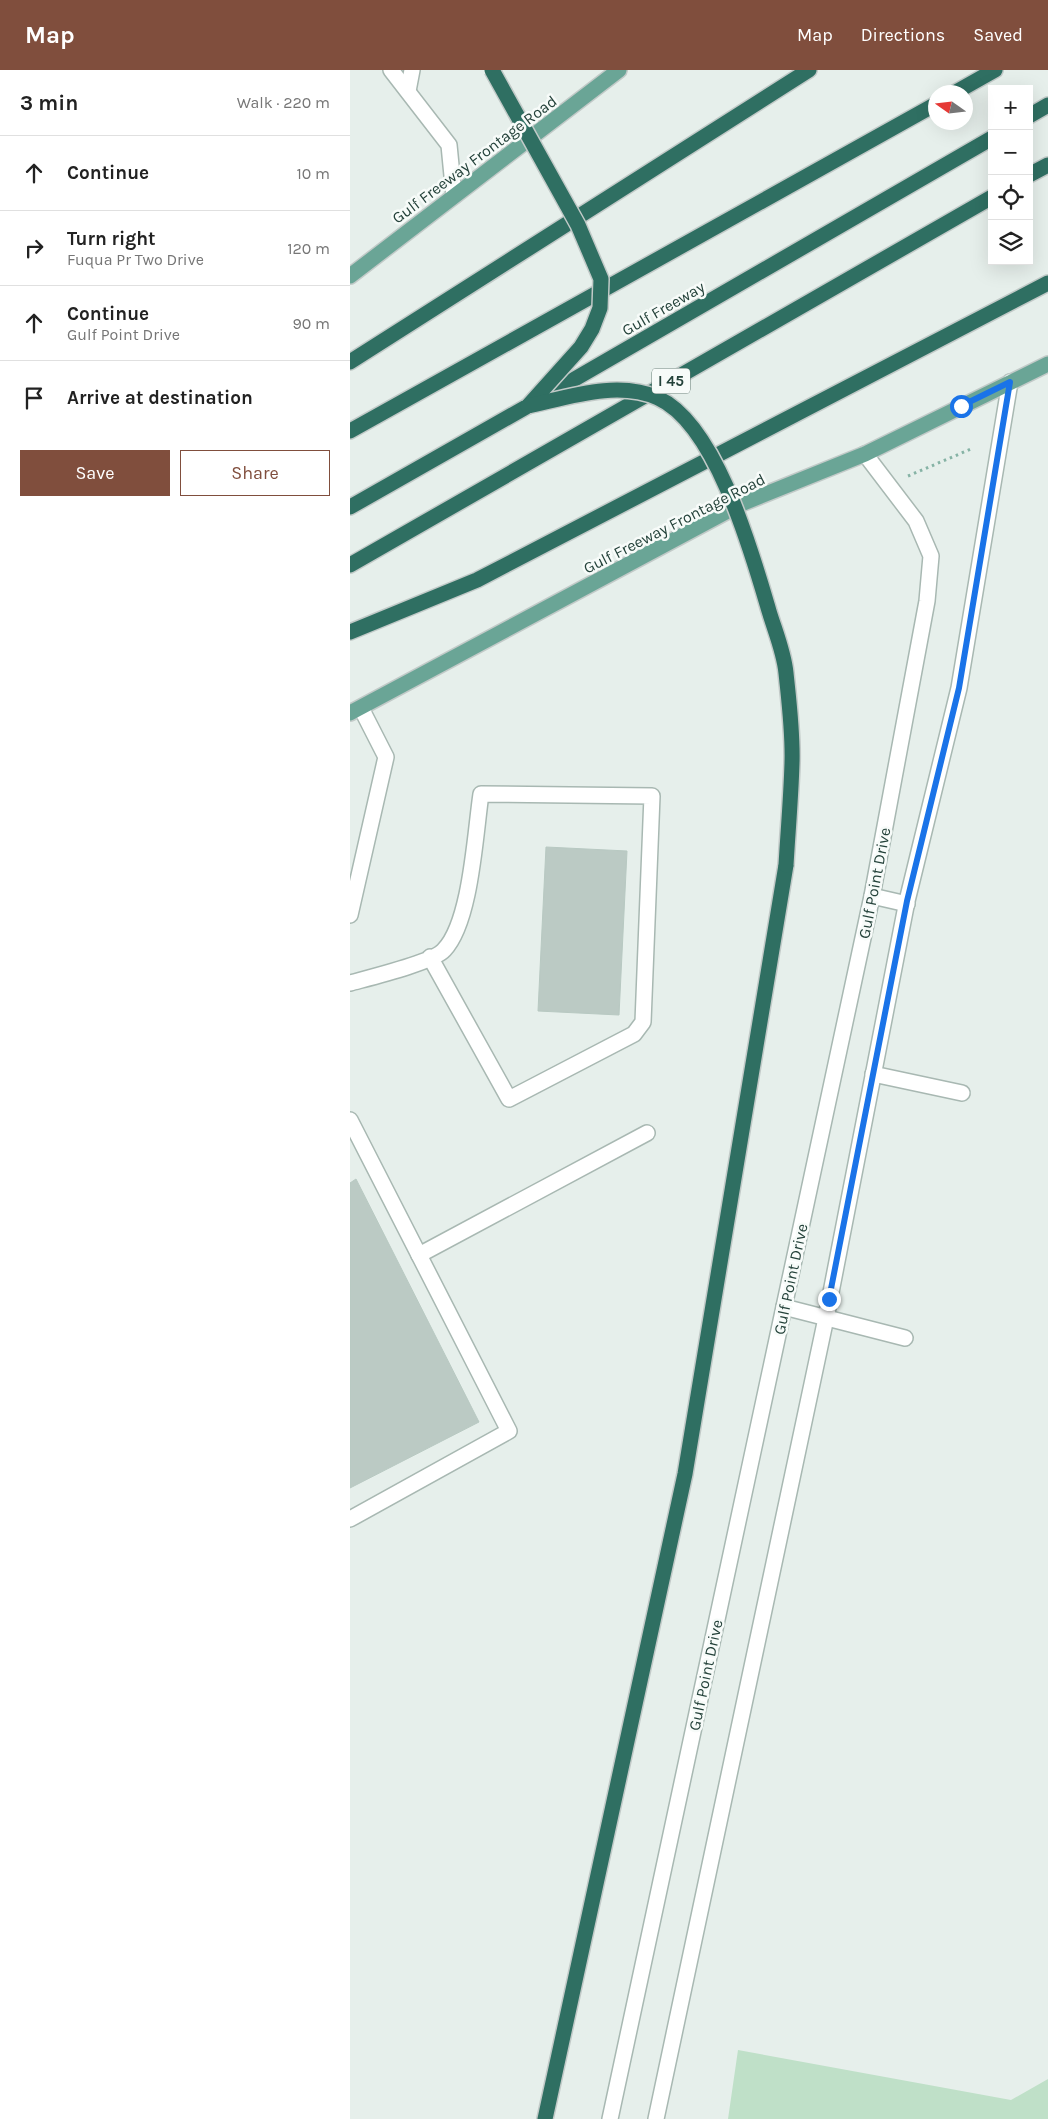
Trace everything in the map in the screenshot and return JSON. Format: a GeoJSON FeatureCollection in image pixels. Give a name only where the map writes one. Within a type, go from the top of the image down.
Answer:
{"type":"FeatureCollection","features":[{"type":"Feature","properties":{"kind":"highway"},"geometry":{"type":"LineString","coordinates":[[492,70],[578,225],[601,279],[600,308],[592,329],[581,347],[528,406]]}},
{"type":"Feature","properties":{"kind":"highway"},"geometry":{"type":"LineString","coordinates":[[350,362],[809,70]]}},
{"type":"Feature","properties":{"kind":"highway"},"geometry":{"type":"LineString","coordinates":[[968,85],[995,70]]}},
{"type":"Feature","properties":{"kind":"highway"},"geometry":{"type":"LineString","coordinates":[[1033,114],[1048,105]]}},
{"type":"Feature","properties":{"kind":"highway"},"geometry":{"type":"LineString","coordinates":[[350,431],[928,108]]}},
{"type":"Feature","properties":{"kind":"highway","name":"Gulf Freeway"},"geometry":{"type":"LineString","coordinates":[[350,507],[988,140]]}},
{"type":"Feature","properties":{"kind":"highway"},"geometry":{"type":"LineString","coordinates":[[1033,173],[1048,164]]}},
{"type":"Feature","properties":{"kind":"highway","name":"I 45"},"geometry":{"type":"LineString","coordinates":[[350,565],[988,199]]}},
{"type":"Feature","properties":{"kind":"highway"},"geometry":{"type":"LineString","coordinates":[[350,632],[477,580],[1048,283]]}},
{"type":"Feature","properties":{"kind":"highway"},"geometry":{"type":"LineString","coordinates":[[528,406],[606,391],[634,392],[657,398],[677,409],[693,427],[731,498],[751,551],[786,670],[792,761],[786,865],[685,1474],[545,2119]]}},
{"type":"Feature","properties":{"kind":"main road","name":"Gulf Freeway Frontage Road"},"geometry":{"type":"LineString","coordinates":[[350,276],[619,70]]}},
{"type":"Feature","properties":{"kind":"main road","name":"Gulf Freeway Frontage Road"},"geometry":{"type":"LineString","coordinates":[[355,710],[741,504],[865,454],[1048,364]]}},
{"type":"Feature","properties":{"kind":"street"},"geometry":{"type":"LineString","coordinates":[[391,70],[449,145],[454,196]]}},
{"type":"Feature","properties":{"kind":"street"},"geometry":{"type":"LineString","coordinates":[[408,91],[412,70]]}},
{"type":"Feature","properties":{"kind":"street"},"geometry":{"type":"LineString","coordinates":[[656,2119],[826,1318],[907,902],[959,688],[1010,382]]}},
{"type":"Feature","properties":{"kind":"street","name":"Gulf Point Drive"},"geometry":{"type":"LineString","coordinates":[[610,2119],[872,896],[927,601],[931,556],[916,521],[865,454]]}},
{"type":"Feature","properties":{"kind":"street"},"geometry":{"type":"LineString","coordinates":[[350,915],[386,757],[355,710]]}},
{"type":"Feature","properties":{"kind":"street"},"geometry":{"type":"LineString","coordinates":[[350,983],[400,969],[430,957],[444,952],[456,932],[466,898],[481,794],[652,796],[643,1022],[634,1034],[509,1099],[430,957]]}},
{"type":"Feature","properties":{"kind":"street"},"geometry":{"type":"LineString","coordinates":[[872,896],[907,902]]}},
{"type":"Feature","properties":{"kind":"street"},"geometry":{"type":"LineString","coordinates":[[873,1074],[962,1093]]}},
{"type":"Feature","properties":{"kind":"street"},"geometry":{"type":"LineString","coordinates":[[350,1120],[509,1431],[350,1519]]}},
{"type":"Feature","properties":{"kind":"street"},"geometry":{"type":"LineString","coordinates":[[419,1255],[647,1133]]}},
{"type":"Feature","properties":{"kind":"street"},"geometry":{"type":"LineString","coordinates":[[784,1307],[905,1338]]}},
{"type":"Feature","properties":{"kind":"path"},"geometry":{"type":"LineString","coordinates":[[903,478],[971,449]]}},
{"type":"Feature","properties":{"kind":"green space"},"geometry":{"type":"Polygon","coordinates":[[[738,2050],[1011,2100],[1048,2079],[1048,2119],[728,2119],[738,2050]]]}},
{"type":"Feature","properties":{"kind":"building"},"geometry":{"type":"Polygon","coordinates":[[[546,847],[627,851],[619,1015],[538,1011],[546,847]]]}},
{"type":"Feature","properties":{"kind":"building"},"geometry":{"type":"Polygon","coordinates":[[[356,1179],[479,1422],[350,1488],[350,1183],[356,1179]]]}},
{"type":"Feature","properties":{"kind":"route"},"geometry":{"type":"LineString","coordinates":[[829,1299],[907,901],[959,688],[1010,382],[961,406]]}}]}
